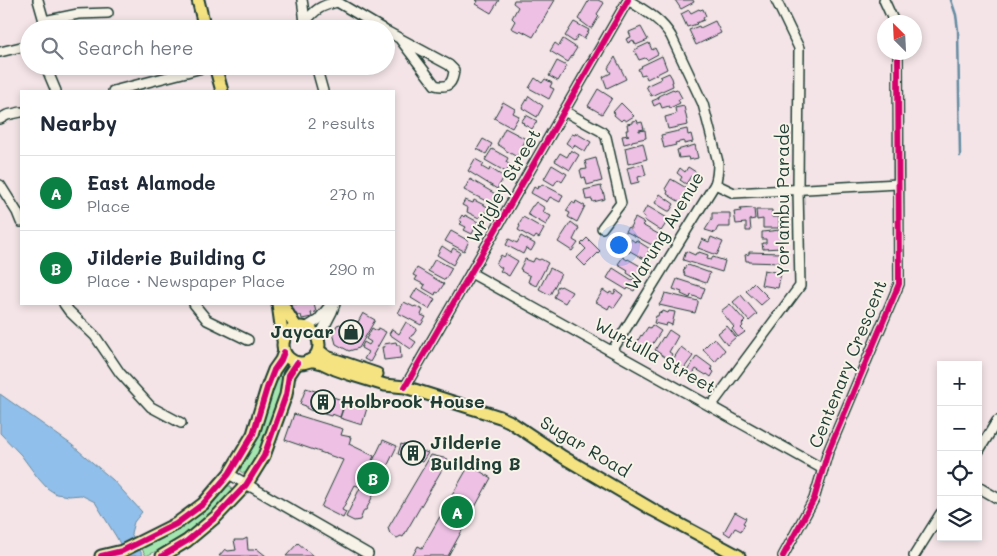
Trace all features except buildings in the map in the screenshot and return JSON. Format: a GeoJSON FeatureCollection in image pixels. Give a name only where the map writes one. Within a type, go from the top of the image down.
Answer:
{"type":"FeatureCollection","features":[{"type":"Feature","properties":{"kind":"main road"},"geometry":{"type":"LineString","coordinates":[[198,0],[203,20]]}},
{"type":"Feature","properties":{"kind":"main road"},"geometry":{"type":"LineString","coordinates":[[218,75],[222,90]]}},
{"type":"Feature","properties":{"kind":"main road"},"geometry":{"type":"LineString","coordinates":[[278,305],[284,340]]}},
{"type":"Feature","properties":{"kind":"main road"},"geometry":{"type":"LineString","coordinates":[[283,305],[301,327],[316,334],[323,354],[327,357],[396,380],[405,387]]}},
{"type":"Feature","properties":{"kind":"main road"},"geometry":{"type":"LineString","coordinates":[[301,327],[291,330],[286,334],[284,340],[284,352],[292,361],[314,361],[385,385],[405,387]]}},
{"type":"Feature","properties":{"kind":"main road"},"geometry":{"type":"LineString","coordinates":[[162,556],[187,541],[217,516],[246,485],[264,456],[286,395],[289,376],[303,362],[316,354],[319,342]]}},
{"type":"Feature","properties":{"kind":"main road"},"geometry":{"type":"LineString","coordinates":[[101,556],[122,551],[141,542],[176,524],[203,504],[229,474],[253,434],[267,388],[284,352]]}},
{"type":"Feature","properties":{"kind":"main road","name":"Sugar Road"},"geometry":{"type":"LineString","coordinates":[[405,387],[509,421],[563,457],[653,510],[739,556]]}},
{"type":"Feature","properties":{"kind":"street"},"geometry":{"type":"LineString","coordinates":[[38,0],[42,20]]}},
{"type":"Feature","properties":{"kind":"street"},"geometry":{"type":"LineString","coordinates":[[296,0],[304,20]]}},
{"type":"Feature","properties":{"kind":"street"},"geometry":{"type":"LineString","coordinates":[[302,0],[305,20]]}},
{"type":"Feature","properties":{"kind":"street","name":"Wrigley Street"},"geometry":{"type":"LineString","coordinates":[[405,387],[628,0]]}},
{"type":"Feature","properties":{"kind":"street","name":"Warung Avenue"},"geometry":{"type":"LineString","coordinates":[[612,351],[718,177],[718,162],[706,116],[697,90],[671,36],[657,19],[628,0]]}},
{"type":"Feature","properties":{"kind":"street","name":"Yorlambu Parade"},"geometry":{"type":"LineString","coordinates":[[711,406],[800,286],[798,190],[799,48],[776,0]]}},
{"type":"Feature","properties":{"kind":"street"},"geometry":{"type":"LineString","coordinates":[[884,0],[891,15]]}},
{"type":"Feature","properties":{"kind":"street"},"geometry":{"type":"LineString","coordinates":[[307,20],[313,12],[335,1],[368,20]]}},
{"type":"Feature","properties":{"kind":"street"},"geometry":{"type":"LineString","coordinates":[[59,20],[78,14],[108,13]]}},
{"type":"Feature","properties":{"kind":"street"},"geometry":{"type":"LineString","coordinates":[[395,36],[449,65],[454,70],[453,79],[448,85],[442,87],[435,85],[400,39]]}},
{"type":"Feature","properties":{"kind":"street"},"geometry":{"type":"LineString","coordinates":[[0,52],[20,47]]}},
{"type":"Feature","properties":{"kind":"street","name":"Centenary Crescent"},"geometry":{"type":"LineString","coordinates":[[783,556],[814,498],[828,452],[899,284],[898,60]]}},
{"type":"Feature","properties":{"kind":"street"},"geometry":{"type":"LineString","coordinates":[[49,75],[56,90]]}},
{"type":"Feature","properties":{"kind":"street"},"geometry":{"type":"LineString","coordinates":[[117,90],[175,75]]}},
{"type":"Feature","properties":{"kind":"street"},"geometry":{"type":"LineString","coordinates":[[319,75],[323,90]]}},
{"type":"Feature","properties":{"kind":"street"},"geometry":{"type":"LineString","coordinates":[[0,119],[6,115],[20,112]]}},
{"type":"Feature","properties":{"kind":"street"},"geometry":{"type":"LineString","coordinates":[[564,112],[601,131],[606,137],[620,203],[602,228]]}},
{"type":"Feature","properties":{"kind":"street"},"geometry":{"type":"LineString","coordinates":[[715,184],[734,193],[898,184]]}},
{"type":"Feature","properties":{"kind":"street"},"geometry":{"type":"LineString","coordinates":[[0,185],[20,220]]}},
{"type":"Feature","properties":{"kind":"street","name":"Wurtulla Street"},"geometry":{"type":"LineString","coordinates":[[471,273],[823,469]]}},
{"type":"Feature","properties":{"kind":"street"},"geometry":{"type":"LineString","coordinates":[[65,305],[95,336],[120,373],[151,407],[181,423]]}},
{"type":"Feature","properties":{"kind":"street"},"geometry":{"type":"LineString","coordinates":[[195,305],[207,320],[248,340]]}},
{"type":"Feature","properties":{"kind":"street"},"geometry":{"type":"LineString","coordinates":[[301,327],[318,320],[330,305]]}},
{"type":"Feature","properties":{"kind":"street"},"geometry":{"type":"LineString","coordinates":[[319,342],[335,305]]}},
{"type":"Feature","properties":{"kind":"street"},"geometry":{"type":"LineString","coordinates":[[979,451],[997,420]]}},
{"type":"Feature","properties":{"kind":"street"},"geometry":{"type":"LineString","coordinates":[[229,474],[368,554]]}},
{"type":"Feature","properties":{"kind":"street"},"geometry":{"type":"LineString","coordinates":[[982,490],[997,498]]}},
{"type":"Feature","properties":{"kind":"street"},"geometry":{"type":"LineString","coordinates":[[914,556],[937,520]]}},
{"type":"Feature","properties":{"kind":"green space"},"geometry":{"type":"Polygon","coordinates":[[[285,363],[288,363],[290,366],[282,395],[261,451],[248,472],[242,473],[239,468],[277,375],[285,363]]]}},
{"type":"Feature","properties":{"kind":"green space"},"geometry":{"type":"Polygon","coordinates":[[[227,486],[231,486],[232,492],[204,521],[182,537],[146,556],[141,547],[227,486]]]}},
{"type":"Feature","properties":{"kind":"water"},"geometry":{"type":"Polygon","coordinates":[[[0,394],[72,445],[113,480],[142,512],[134,522],[131,533],[143,556],[126,556],[95,502],[81,495],[56,494],[38,478],[21,455],[0,433],[0,394]]]}},
{"type":"Feature","properties":{"kind":"waterway"},"geometry":{"type":"LineString","coordinates":[[951,0],[958,30],[960,156]]}},
{"type":"Feature","properties":{"kind":"cycle path"},"geometry":{"type":"LineString","coordinates":[[405,387],[628,0]]}},
{"type":"Feature","properties":{"kind":"cycle path"},"geometry":{"type":"LineString","coordinates":[[783,556],[814,499],[828,452],[899,284],[898,60]]}},
{"type":"Feature","properties":{"kind":"cycle path"},"geometry":{"type":"LineString","coordinates":[[101,556],[122,551],[176,524],[203,504],[229,474],[253,434],[267,388],[284,352]]}},
{"type":"Feature","properties":{"kind":"cycle path"},"geometry":{"type":"LineString","coordinates":[[162,556],[187,541],[217,516],[246,485],[264,456],[286,395],[289,375],[297,363]]}},
{"type":"Feature","properties":{"kind":"place","name":"Jaycar"},"geometry":{"type":"Point","coordinates":[351,332]}},
{"type":"Feature","properties":{"kind":"place","name":"Holbrook House"},"geometry":{"type":"Point","coordinates":[323,402]}},
{"type":"Feature","properties":{"kind":"place","name":"Jilderie Building B"},"geometry":{"type":"Point","coordinates":[413,453]}},
{"type":"Feature","properties":{"kind":"place","name":"Jilderie Building C"},"geometry":{"type":"Point","coordinates":[373,478]}},
{"type":"Feature","properties":{"kind":"place","name":"East Alamode"},"geometry":{"type":"Point","coordinates":[457,512]}}]}
